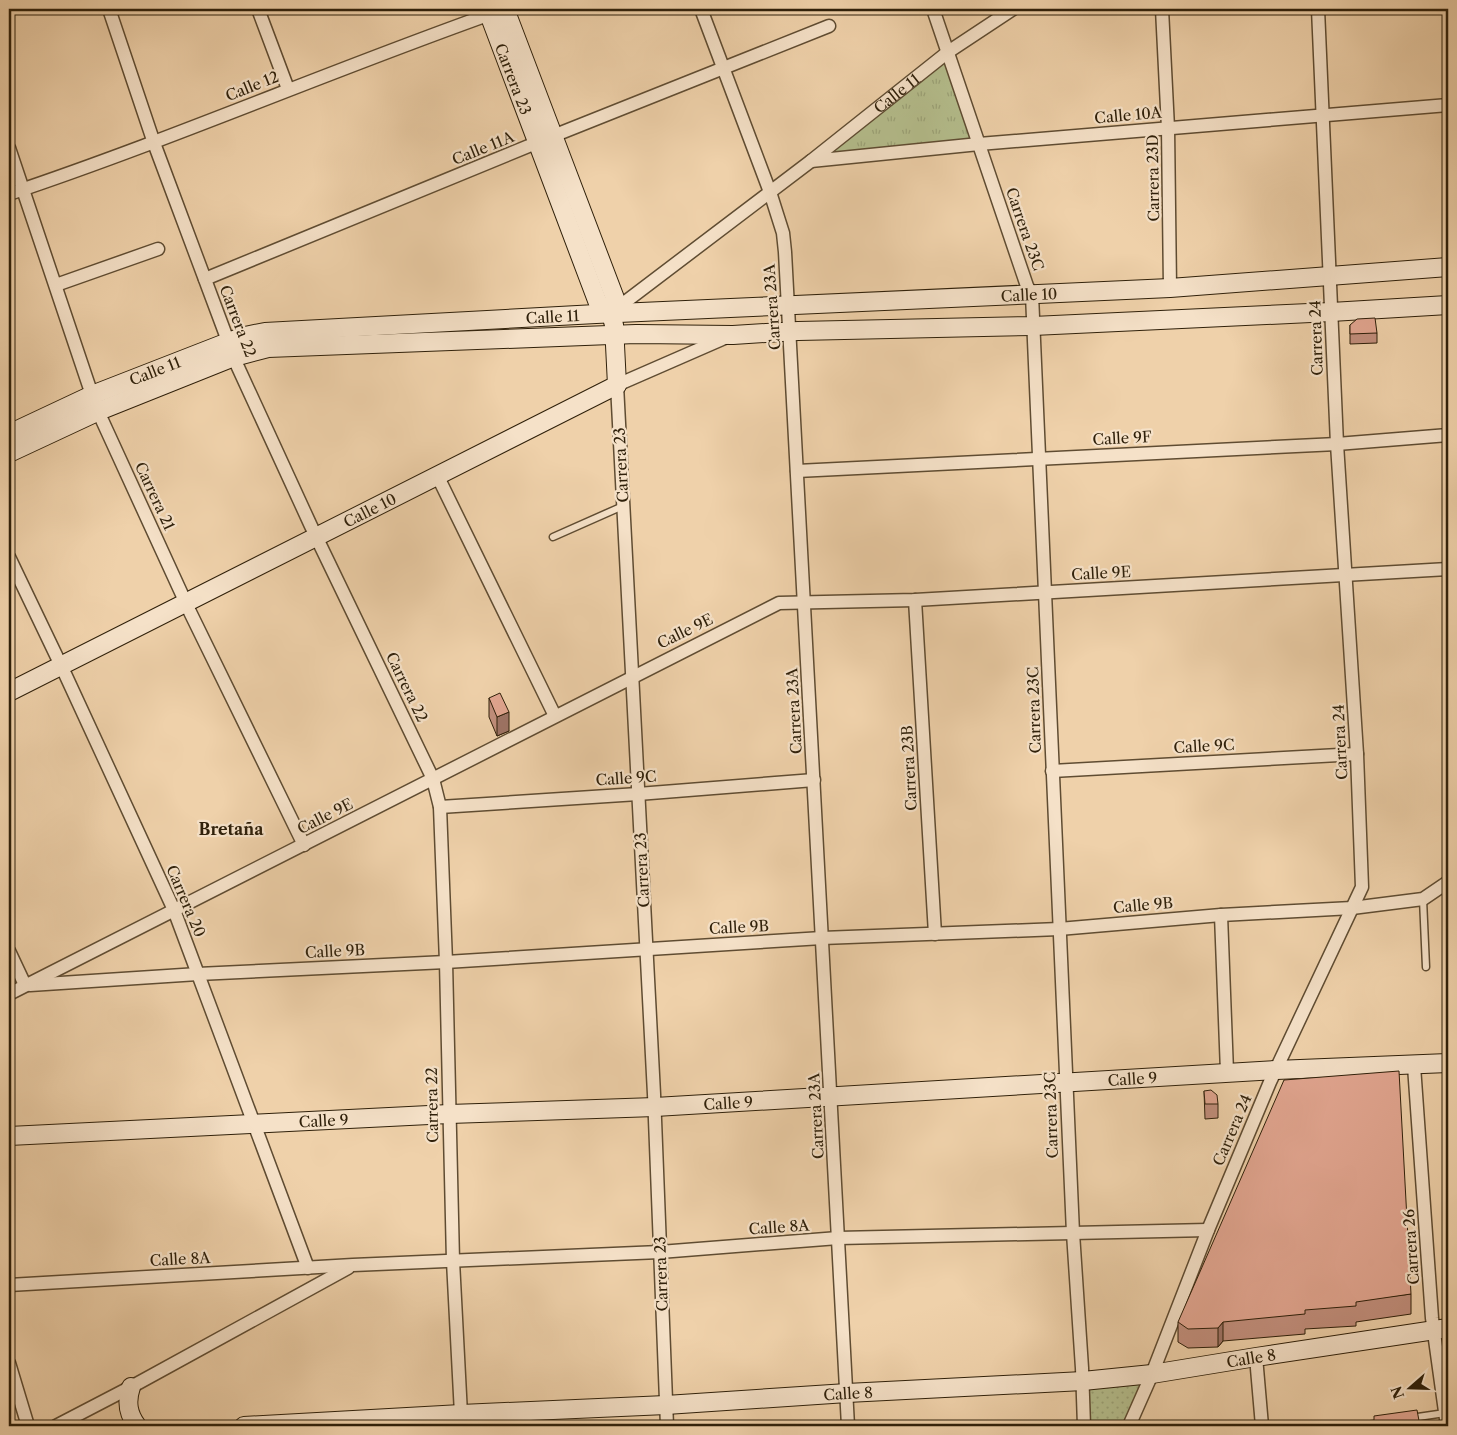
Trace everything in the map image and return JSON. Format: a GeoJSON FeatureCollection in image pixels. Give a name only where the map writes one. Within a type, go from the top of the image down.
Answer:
{"type":"FeatureCollection","features":[{"type":"Feature","properties":{"kind":"street","name":"Carrera 22"},"geometry":{"type":"LineString","coordinates":[[109,9],[154,142],[231,350],[317,537],[433,780],[440,807],[446,962],[448,1114],[459,1420]]}},
{"type":"Feature","properties":{"kind":"street"},"geometry":{"type":"LineString","coordinates":[[258,9],[288,89]]}},
{"type":"Feature","properties":{"kind":"street","name":"Calle 12"},"geometry":{"type":"LineString","coordinates":[[9,194],[154,142],[488,12],[506,9]]}},
{"type":"Feature","properties":{"kind":"street","name":"Carrera 23"},"geometry":{"type":"LineString","coordinates":[[506,9],[545,139]]}},
{"type":"Feature","properties":{"kind":"street","name":"Carrera 23A"},"geometry":{"type":"LineString","coordinates":[[701,9],[770,192],[783,233],[790,332],[848,1426]]}},
{"type":"Feature","properties":{"kind":"street","name":"Carrera 23C"},"geometry":{"type":"LineString","coordinates":[[933,9],[1027,286],[1032,295],[1072,1234],[1083,1381],[1084,1426]]}},
{"type":"Feature","properties":{"kind":"street","name":"Calle 11"},"geometry":{"type":"LineString","coordinates":[[231,350],[245,336],[265,332],[611,314],[811,161],[948,52],[1013,9]]}},
{"type":"Feature","properties":{"kind":"street","name":"Carrera 23D"},"geometry":{"type":"LineString","coordinates":[[1162,9],[1168,128],[1170,288]]}},
{"type":"Feature","properties":{"kind":"street","name":"Carrera 24"},"geometry":{"type":"LineString","coordinates":[[1129,1426],[1152,1374],[1208,1230],[1276,1070],[1362,887],[1357,754],[1337,444],[1318,9]]}},
{"type":"Feature","properties":{"kind":"street","name":"Carrera 23"},"geometry":{"type":"LineString","coordinates":[[488,12],[616,301],[611,314],[615,335],[647,948],[667,1426]]}},
{"type":"Feature","properties":{"kind":"street","name":"Calle 11A"},"geometry":{"type":"LineString","coordinates":[[205,279],[545,139],[829,26]]}},
{"type":"Feature","properties":{"kind":"street","name":"Calle 10A"},"geometry":{"type":"LineString","coordinates":[[811,161],[979,144],[1448,106]]}},
{"type":"Feature","properties":{"kind":"street","name":"Carrera 21"},"geometry":{"type":"LineString","coordinates":[[9,148],[96,403],[186,602],[304,845]]}},
{"type":"Feature","properties":{"kind":"street"},"geometry":{"type":"LineString","coordinates":[[56,285],[158,250]]}},
{"type":"Feature","properties":{"kind":"street","name":"Calle 10"},"geometry":{"type":"LineString","coordinates":[[611,314],[1170,288],[1448,268]]}},
{"type":"Feature","properties":{"kind":"street","name":"Calle 10"},"geometry":{"type":"LineString","coordinates":[[615,335],[733,335],[1033,326],[1448,305]]}},
{"type":"Feature","properties":{"kind":"street","name":"Calle 11"},"geometry":{"type":"LineString","coordinates":[[9,434],[96,403],[231,350],[615,335]]}},
{"type":"Feature","properties":{"kind":"street","name":"Calle 10"},"geometry":{"type":"LineString","coordinates":[[9,692],[617,385],[733,335]]}},
{"type":"Feature","properties":{"kind":"street","name":"Calle 11"},"geometry":{"type":"LineString","coordinates":[[9,453],[96,403]]}},
{"type":"Feature","properties":{"kind":"street","name":"Calle 9F"},"geometry":{"type":"LineString","coordinates":[[797,471],[1337,444],[1448,435]]}},
{"type":"Feature","properties":{"kind":"street"},"geometry":{"type":"LineString","coordinates":[[437,475],[555,716]]}},
{"type":"Feature","properties":{"kind":"street","name":"Carrera 20"},"geometry":{"type":"LineString","coordinates":[[9,557],[62,666],[174,910],[308,1268]]}},
{"type":"Feature","properties":{"kind":"street","name":"Calle 9E"},"geometry":{"type":"LineString","coordinates":[[9,994],[779,603],[916,600],[1448,569]]}},
{"type":"Feature","properties":{"kind":"street","name":"Carrera 23B"},"geometry":{"type":"LineString","coordinates":[[916,600],[935,934]]}},
{"type":"Feature","properties":{"kind":"street","name":"Calle 9C"},"geometry":{"type":"LineString","coordinates":[[1052,771],[1357,754]]}},
{"type":"Feature","properties":{"kind":"street","name":"Calle 9C"},"geometry":{"type":"LineString","coordinates":[[440,807],[814,780]]}},
{"type":"Feature","properties":{"kind":"street","name":"Calle 9B"},"geometry":{"type":"LineString","coordinates":[[25,986],[198,974],[446,962],[822,938],[1059,929],[1221,915],[1352,908],[1423,899],[1448,882]]}},
{"type":"Feature","properties":{"kind":"street"},"geometry":{"type":"LineString","coordinates":[[1221,915],[1227,1072]]}},
{"type":"Feature","properties":{"kind":"street"},"geometry":{"type":"LineString","coordinates":[[9,951],[25,986]]}},
{"type":"Feature","properties":{"kind":"street","name":"Calle 9"},"geometry":{"type":"LineString","coordinates":[[9,1136],[448,1114],[654,1106],[1227,1072],[1414,1066],[1448,1063]]}},
{"type":"Feature","properties":{"kind":"street","name":"Carrera 26"},"geometry":{"type":"LineString","coordinates":[[1414,1066],[1441,1330],[1446,1420]]}},
{"type":"Feature","properties":{"kind":"street","name":"Calle 8A"},"geometry":{"type":"LineString","coordinates":[[9,1285],[353,1265],[660,1252],[838,1238],[1208,1230]]}},
{"type":"Feature","properties":{"kind":"street","name":"Calle 8A"},"geometry":{"type":"LineString","coordinates":[[56,1426],[353,1265]]}},
{"type":"Feature","properties":{"kind":"street","name":"Calle 8"},"geometry":{"type":"LineString","coordinates":[[244,1426],[459,1420],[847,1393],[1083,1381],[1152,1374],[1441,1330]]}},
{"type":"Feature","properties":{"kind":"street"},"geometry":{"type":"LineString","coordinates":[[1256,1357],[1262,1426]]}},
{"type":"Feature","properties":{"kind":"street"},"geometry":{"type":"LineString","coordinates":[[9,1363],[28,1426]]}},
{"type":"Feature","properties":{"kind":"street"},"geometry":{"type":"LineString","coordinates":[[131,1387],[128,1404],[132,1420],[137,1426]]}},
{"type":"Feature","properties":{"kind":"lane"},"geometry":{"type":"LineString","coordinates":[[553,537],[623,506]]}},
{"type":"Feature","properties":{"kind":"lane"},"geometry":{"type":"LineString","coordinates":[[1423,899],[1426,967]]}},
{"type":"Feature","properties":{"kind":"lane"},"geometry":{"type":"LineString","coordinates":[[1403,1419],[1446,1420]]}},
{"type":"Feature","properties":{"kind":"lane"},"geometry":{"type":"LineString","coordinates":[[1366,1425],[1394,1421]]}},
{"type":"Feature","properties":{"kind":"green space"},"geometry":{"type":"Polygon","coordinates":[[[948,52],[979,144],[811,161],[948,52]]]}},
{"type":"Feature","properties":{"kind":"green space"},"geometry":{"type":"Polygon","coordinates":[[[1152,1374],[1129,1426],[1084,1426],[1083,1381],[1152,1374]]]}},
{"type":"Feature","properties":{"kind":"building"},"geometry":{"type":"Polygon","coordinates":[[[1375,318],[1377,333],[1350,334],[1350,325],[1357,319],[1375,318]]]}},
{"type":"Feature","properties":{"kind":"building"},"geometry":{"type":"Polygon","coordinates":[[[500,693],[509,712],[497,717],[489,698],[500,693]]]}},
{"type":"Feature","properties":{"kind":"building"},"geometry":{"type":"Polygon","coordinates":[[[1399,1071],[1411,1294],[1356,1302],[1356,1306],[1305,1310],[1305,1314],[1223,1322],[1218,1328],[1188,1329],[1178,1322],[1284,1080],[1399,1071]]]}},
{"type":"Feature","properties":{"kind":"building"},"geometry":{"type":"Polygon","coordinates":[[[1211,1090],[1217,1095],[1218,1104],[1205,1104],[1204,1091],[1211,1090]]]}},
{"type":"Feature","properties":{"kind":"building"},"geometry":{"type":"Polygon","coordinates":[[[1417,1410],[1420,1426],[1374,1426],[1374,1416],[1417,1410]]]}},
{"type":"Feature","properties":{"kind":"district","name":"Bretaña"},"geometry":{"type":"Point","coordinates":[231,829]}}]}
